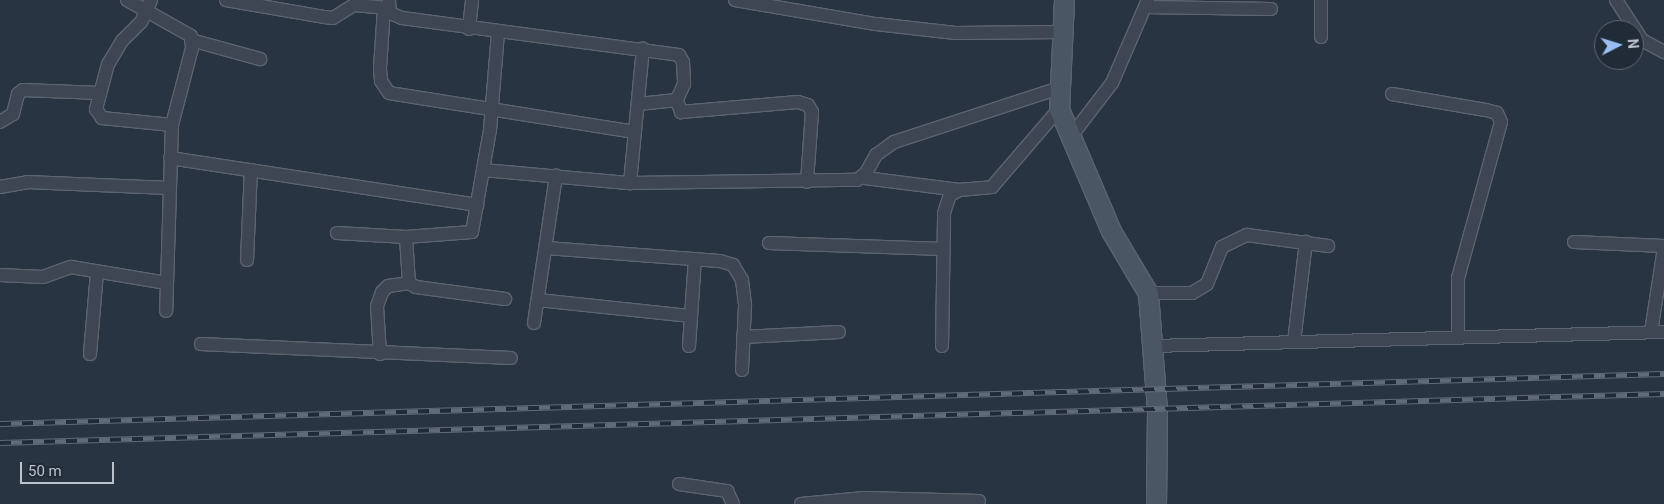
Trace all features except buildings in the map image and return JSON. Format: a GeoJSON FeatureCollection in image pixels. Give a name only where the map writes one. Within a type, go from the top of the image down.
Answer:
{"type":"FeatureCollection","features":[{"type":"Feature","properties":{"kind":"main road"},"geometry":{"type":"LineString","coordinates":[[1064,0],[1061,32],[1059,109],[1072,135],[1111,231],[1148,293],[1153,346],[1156,504]]}},
{"type":"Feature","properties":{"kind":"street"},"geometry":{"type":"LineString","coordinates":[[127,0],[145,13],[187,32],[192,40],[260,59]]}},
{"type":"Feature","properties":{"kind":"street"},"geometry":{"type":"LineString","coordinates":[[151,0],[145,13],[108,64],[96,109],[102,118],[172,125]]}},
{"type":"Feature","properties":{"kind":"street"},"geometry":{"type":"LineString","coordinates":[[226,0],[277,4],[333,18],[354,5],[387,5],[402,18],[498,33],[643,49],[678,55],[683,62],[684,84],[677,100],[681,112],[798,102],[808,105],[812,112],[807,182]]}},
{"type":"Feature","properties":{"kind":"street"},"geometry":{"type":"LineString","coordinates":[[469,29],[472,0]]}},
{"type":"Feature","properties":{"kind":"street"},"geometry":{"type":"LineString","coordinates":[[736,0],[876,24],[954,33],[1061,32]]}},
{"type":"Feature","properties":{"kind":"street"},"geometry":{"type":"LineString","coordinates":[[1320,0],[1321,37]]}},
{"type":"Feature","properties":{"kind":"street"},"geometry":{"type":"LineString","coordinates":[[1616,0],[1642,40],[1664,52]]}},
{"type":"Feature","properties":{"kind":"street"},"geometry":{"type":"LineString","coordinates":[[1072,135],[1112,83],[1146,3],[1271,9]]}},
{"type":"Feature","properties":{"kind":"street"},"geometry":{"type":"LineString","coordinates":[[387,5],[380,69],[381,81],[389,93],[635,132]]}},
{"type":"Feature","properties":{"kind":"street"},"geometry":{"type":"LineString","coordinates":[[337,233],[406,237],[467,235],[472,232],[492,108],[498,33]]}},
{"type":"Feature","properties":{"kind":"street"},"geometry":{"type":"LineString","coordinates":[[166,311],[172,125],[192,40]]}},
{"type":"Feature","properties":{"kind":"street"},"geometry":{"type":"LineString","coordinates":[[630,183],[643,49]]}},
{"type":"Feature","properties":{"kind":"street"},"geometry":{"type":"LineString","coordinates":[[863,177],[876,155],[894,142],[1059,88]]}},
{"type":"Feature","properties":{"kind":"street"},"geometry":{"type":"LineString","coordinates":[[0,122],[13,114],[18,94],[23,90],[100,94]]}},
{"type":"Feature","properties":{"kind":"street"},"geometry":{"type":"LineString","coordinates":[[1392,94],[1486,110],[1497,113],[1501,122],[1458,278],[1458,338]]}},
{"type":"Feature","properties":{"kind":"street"},"geometry":{"type":"LineString","coordinates":[[638,104],[677,100]]}},
{"type":"Feature","properties":{"kind":"street"},"geometry":{"type":"LineString","coordinates":[[483,170],[630,183],[807,182],[863,177],[960,190],[992,186],[1059,109]]}},
{"type":"Feature","properties":{"kind":"street"},"geometry":{"type":"LineString","coordinates":[[170,158],[477,205]]}},
{"type":"Feature","properties":{"kind":"street"},"geometry":{"type":"LineString","coordinates":[[247,260],[251,170]]}},
{"type":"Feature","properties":{"kind":"street"},"geometry":{"type":"LineString","coordinates":[[534,323],[556,176]]}},
{"type":"Feature","properties":{"kind":"street"},"geometry":{"type":"LineString","coordinates":[[0,187],[27,182],[169,188]]}},
{"type":"Feature","properties":{"kind":"street"},"geometry":{"type":"LineString","coordinates":[[942,346],[944,212],[950,196],[960,190]]}},
{"type":"Feature","properties":{"kind":"street"},"geometry":{"type":"LineString","coordinates":[[1148,293],[1192,293],[1199,289],[1212,276],[1222,247],[1247,235],[1328,246]]}},
{"type":"Feature","properties":{"kind":"street"},"geometry":{"type":"LineString","coordinates":[[406,237],[409,282]]}},
{"type":"Feature","properties":{"kind":"street"},"geometry":{"type":"LineString","coordinates":[[1294,342],[1306,242]]}},
{"type":"Feature","properties":{"kind":"street"},"geometry":{"type":"LineString","coordinates":[[1153,346],[1658,332],[1664,247],[1574,242]]}},
{"type":"Feature","properties":{"kind":"street"},"geometry":{"type":"LineString","coordinates":[[769,243],[944,249]]}},
{"type":"Feature","properties":{"kind":"street"},"geometry":{"type":"LineString","coordinates":[[546,248],[695,259],[733,266],[742,280],[742,370]]}},
{"type":"Feature","properties":{"kind":"street"},"geometry":{"type":"LineString","coordinates":[[689,346],[695,259]]}},
{"type":"Feature","properties":{"kind":"street"},"geometry":{"type":"LineString","coordinates":[[0,275],[43,278],[70,267],[167,283]]}},
{"type":"Feature","properties":{"kind":"street"},"geometry":{"type":"LineString","coordinates":[[90,354],[97,272]]}},
{"type":"Feature","properties":{"kind":"street"},"geometry":{"type":"LineString","coordinates":[[380,354],[377,306],[382,292],[388,286],[409,282],[416,287],[505,299]]}},
{"type":"Feature","properties":{"kind":"street"},"geometry":{"type":"LineString","coordinates":[[538,300],[691,316]]}},
{"type":"Feature","properties":{"kind":"street"},"geometry":{"type":"LineString","coordinates":[[743,337],[840,332]]}},
{"type":"Feature","properties":{"kind":"street"},"geometry":{"type":"LineString","coordinates":[[201,344],[380,354],[511,358]]}},
{"type":"Feature","properties":{"kind":"street"},"geometry":{"type":"LineString","coordinates":[[679,484],[727,491],[733,504]]}},
{"type":"Feature","properties":{"kind":"street"},"geometry":{"type":"LineString","coordinates":[[801,504],[866,498],[959,502],[979,501]]}},
{"type":"Feature","properties":{"kind":"railway"},"geometry":{"type":"LineString","coordinates":[[0,424],[1664,374]]}},
{"type":"Feature","properties":{"kind":"railway"},"geometry":{"type":"LineString","coordinates":[[0,443],[1664,394]]}}]}
